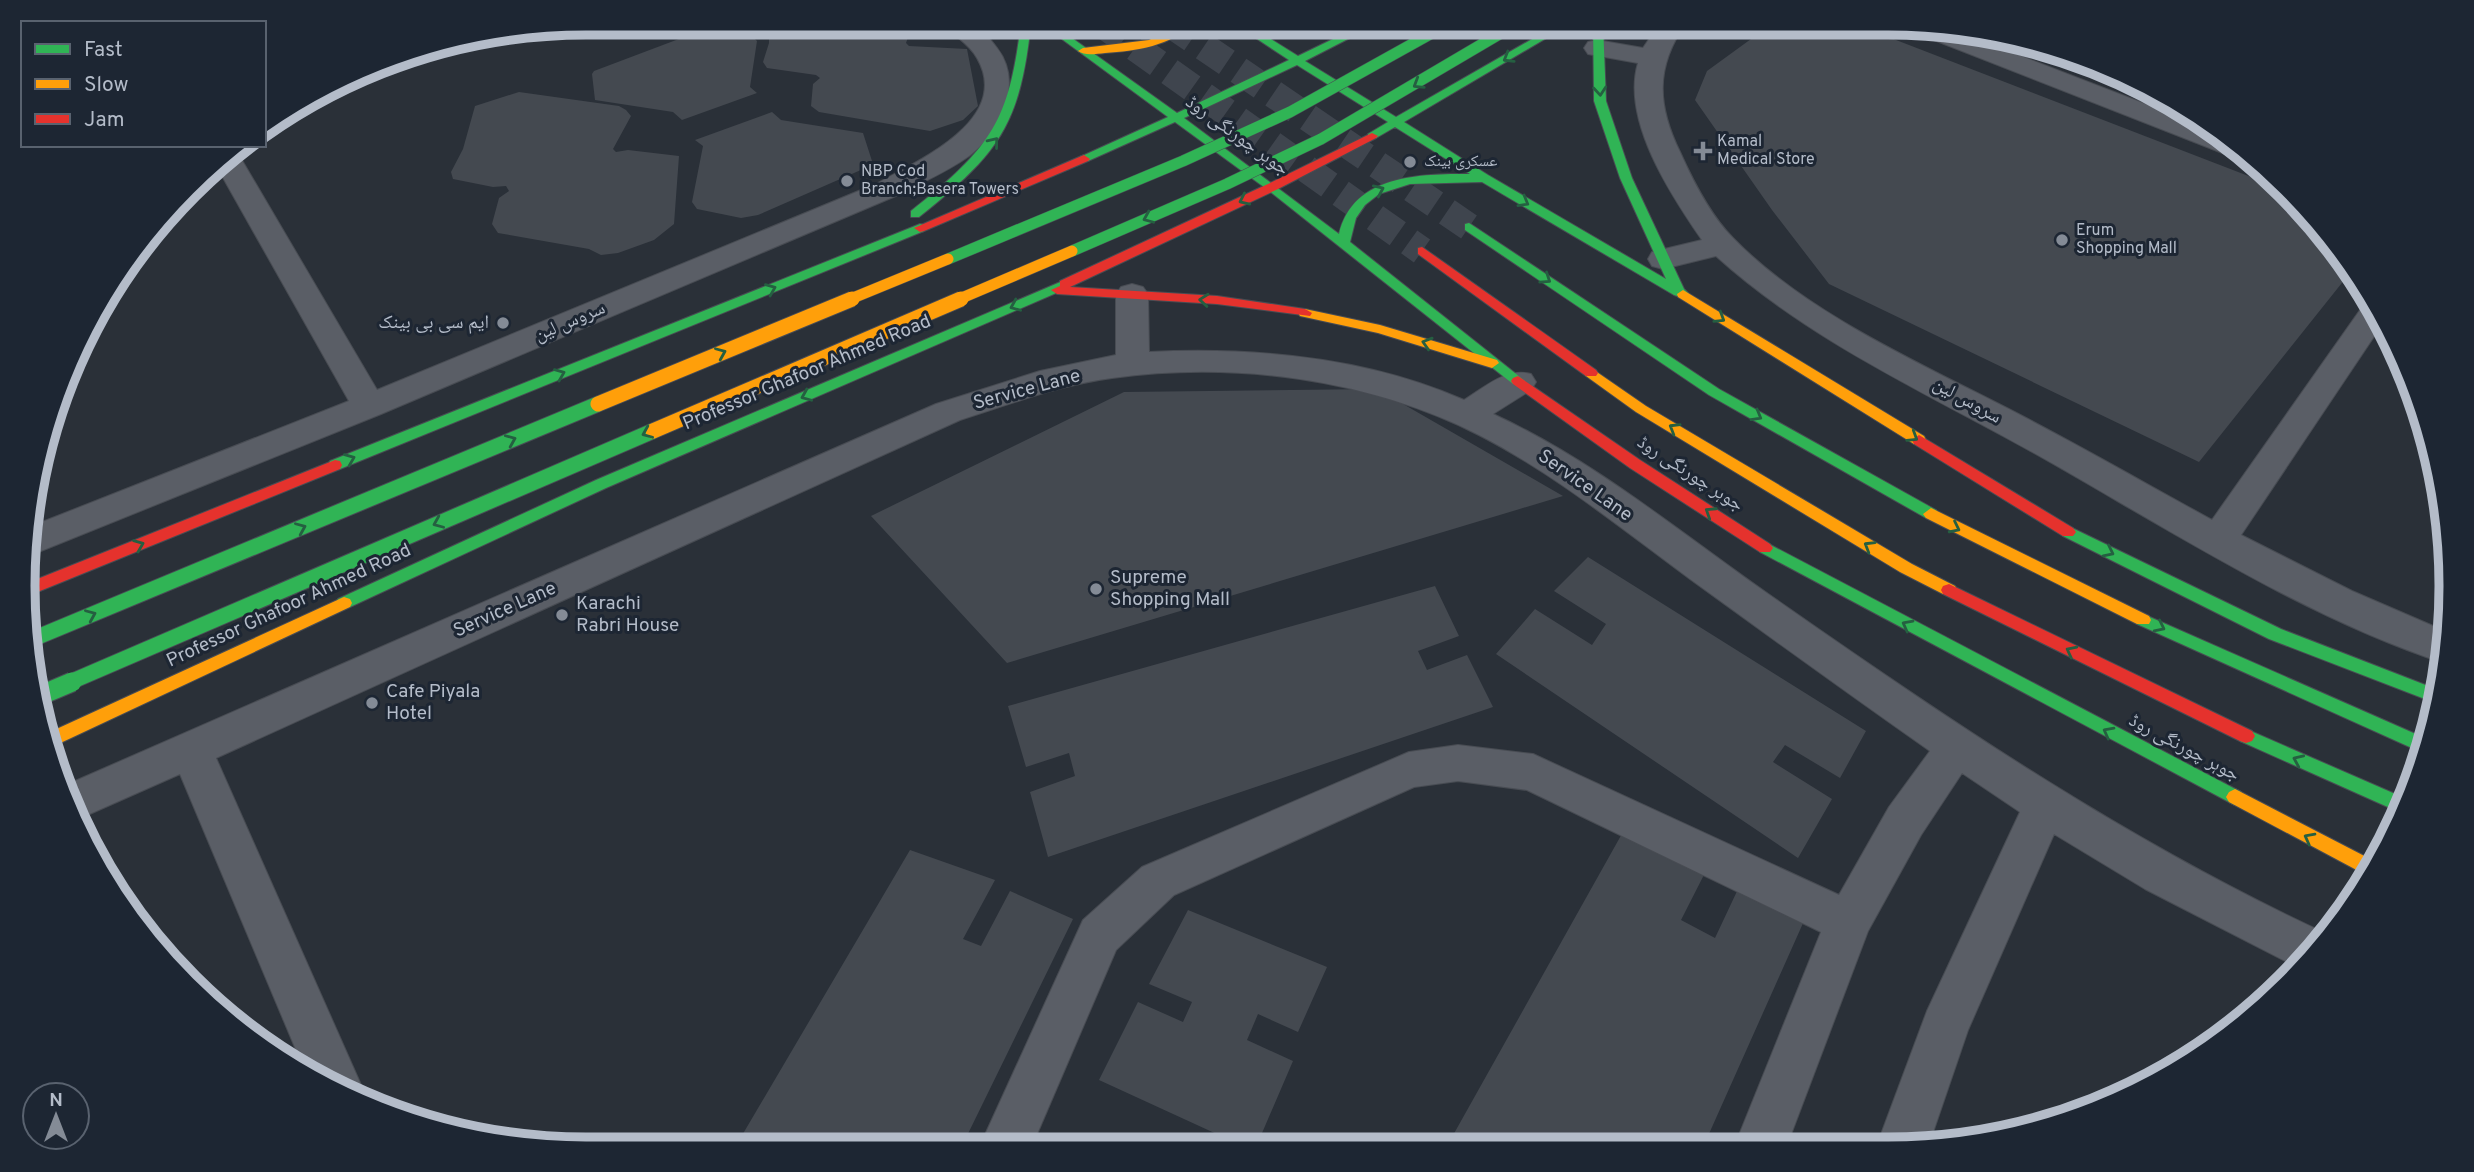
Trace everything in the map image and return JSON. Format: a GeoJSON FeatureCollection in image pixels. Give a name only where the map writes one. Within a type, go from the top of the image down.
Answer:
{"type":"FeatureCollection","features":[{"type":"Feature","properties":{"kind":"main road"},"geometry":{"type":"LineString","coordinates":[[869,250],[965,177],[1000,135],[1018,97],[1025,35]]}},
{"type":"Feature","properties":{"kind":"main road","name":"جوہر چورنگی روڈ"},"geometry":{"type":"LineString","coordinates":[[1061,35],[1272,187],[1505,372],[1635,464],[1782,559],[2363,864]]}},
{"type":"Feature","properties":{"kind":"main road"},"geometry":{"type":"LineString","coordinates":[[1083,51],[1153,43],[1174,35]]}},
{"type":"Feature","properties":{"kind":"main road"},"geometry":{"type":"LineString","coordinates":[[1256,35],[1483,178],[1679,292],[2061,528],[2275,634],[2428,693]]}},
{"type":"Feature","properties":{"kind":"main road"},"geometry":{"type":"LineString","coordinates":[[35,587],[869,250],[1177,117],[1351,35]]}},
{"type":"Feature","properties":{"kind":"main road"},"geometry":{"type":"LineString","coordinates":[[38,637],[1183,161],[1290,113],[1429,35]]}},
{"type":"Feature","properties":{"kind":"main road"},"geometry":{"type":"LineString","coordinates":[[46,693],[1227,184],[1321,139],[1498,35]]}},
{"type":"Feature","properties":{"kind":"main road","name":"Professor Ghafoor Ahmed Road"},"geometry":{"type":"LineString","coordinates":[[56,737],[601,484],[1051,290],[1272,187],[1396,124],[1547,35]]}},
{"type":"Feature","properties":{"kind":"main road"},"geometry":{"type":"LineString","coordinates":[[1598,35],[1600,101],[1626,178],[1679,292]]}},
{"type":"Feature","properties":{"kind":"main road"},"geometry":{"type":"LineString","coordinates":[[1343,244],[1351,215],[1368,195],[1392,184],[1483,178]]}},
{"type":"Feature","properties":{"kind":"main road"},"geometry":{"type":"LineString","coordinates":[[1469,227],[1713,391],[1932,516],[2239,666],[2416,742]]}},
{"type":"Feature","properties":{"kind":"main road","name":"جوہر چورنگی روڈ"},"geometry":{"type":"LineString","coordinates":[[1422,251],[1641,409],[1906,568],[2193,713],[2395,802]]}},
{"type":"Feature","properties":{"kind":"main road"},"geometry":{"type":"LineString","coordinates":[[1051,290],[1132,294],[1311,313],[1387,330],[1505,372]]}},
{"type":"Feature","properties":{"kind":"street"},"geometry":{"type":"LineString","coordinates":[[970,35],[990,53],[1024,51]]}},
{"type":"Feature","properties":{"kind":"street"},"geometry":{"type":"LineString","coordinates":[[1598,35],[1653,58]]}},
{"type":"Feature","properties":{"kind":"street","name":"سروس لین"},"geometry":{"type":"LineString","coordinates":[[1664,35],[1653,58],[1648,96],[1657,136],[1684,191],[1722,245],[1767,283],[1842,333],[2219,539],[2390,627],[2436,644]]}},
{"type":"Feature","properties":{"kind":"street"},"geometry":{"type":"LineString","coordinates":[[1961,40],[2164,110]]}},
{"type":"Feature","properties":{"kind":"street","name":"سروس لین"},"geometry":{"type":"LineString","coordinates":[[37,539],[369,406],[888,190],[967,143],[988,114],[997,92],[997,71],[990,53]]}},
{"type":"Feature","properties":{"kind":"street"},"geometry":{"type":"LineString","coordinates":[[231,166],[369,406]]}},
{"type":"Feature","properties":{"kind":"street"},"geometry":{"type":"LineString","coordinates":[[1663,259],[1722,245]]}},
{"type":"Feature","properties":{"kind":"street"},"geometry":{"type":"LineString","coordinates":[[1132,294],[1133,364]]}},
{"type":"Feature","properties":{"kind":"street"},"geometry":{"type":"LineString","coordinates":[[2219,539],[2370,319]]}},
{"type":"Feature","properties":{"kind":"street","name":"Service Lane"},"geometry":{"type":"LineString","coordinates":[[78,800],[948,412],[1044,381],[1133,364],[1228,364],[1314,371],[1401,389],[1467,414],[1541,455],[1956,748],[2126,857],[2246,921],[2304,946]]}},
{"type":"Feature","properties":{"kind":"street"},"geometry":{"type":"LineString","coordinates":[[1467,414],[1505,372]]}},
{"type":"Feature","properties":{"kind":"street"},"geometry":{"type":"LineString","coordinates":[[1764,1137],[1848,922],[1905,821],[1956,748]]}},
{"type":"Feature","properties":{"kind":"street"},"geometry":{"type":"LineString","coordinates":[[191,750],[331,1074]]}},
{"type":"Feature","properties":{"kind":"street"},"geometry":{"type":"LineString","coordinates":[[1009,1137],[1099,934],[1158,881],[1409,771],[1458,763],[1533,772],[1848,922]]}},
{"type":"Feature","properties":{"kind":"street"},"geometry":{"type":"LineString","coordinates":[[1906,1137],[1944,1028],[2046,804]]}},
{"type":"Feature","properties":{"kind":"building"},"geometry":{"type":"Polygon","coordinates":[[[689,35],[747,35],[757,41],[750,87],[757,93],[682,120],[673,112],[595,100],[592,74],[689,35]]]}},
{"type":"Feature","properties":{"kind":"building"},"geometry":{"type":"Polygon","coordinates":[[[769,35],[909,35],[906,43],[909,46],[967,49],[978,106],[963,120],[930,131],[819,112],[811,106],[813,84],[820,78],[816,75],[767,68],[763,62],[769,35]]]}},
{"type":"Feature","properties":{"kind":"building","name":"Erum Shopping Mall"},"geometry":{"type":"Polygon","coordinates":[[[1756,35],[1883,35],[2261,181],[2302,223],[2345,279],[2199,462],[1829,284],[1772,210],[1695,100],[1707,71],[1756,35]]]}},
{"type":"Feature","properties":{"kind":"building"},"geometry":{"type":"Polygon","coordinates":[[[519,92],[619,106],[626,110],[631,116],[613,149],[616,152],[628,150],[679,156],[674,224],[654,240],[618,253],[601,255],[589,249],[498,233],[492,224],[499,198],[509,191],[506,186],[493,187],[453,179],[451,172],[463,149],[475,106],[519,92]]]}},
{"type":"Feature","properties":{"kind":"building"},"geometry":{"type":"Polygon","coordinates":[[[772,112],[781,120],[863,133],[872,161],[870,166],[758,215],[741,218],[697,209],[692,202],[703,146],[695,140],[772,112]]]}},
{"type":"Feature","properties":{"kind":"building","name":"Supreme Shopping Mall"},"geometry":{"type":"Polygon","coordinates":[[[1377,389],[1563,496],[1007,663],[871,516],[1124,392],[1377,389]]]}},
{"type":"Feature","properties":{"kind":"building"},"geometry":{"type":"Polygon","coordinates":[[[1588,557],[1866,731],[1840,778],[1785,745],[1773,762],[1832,799],[1798,858],[1496,654],[1535,609],[1592,645],[1606,624],[1554,591],[1588,557]]]}},
{"type":"Feature","properties":{"kind":"building"},"geometry":{"type":"Polygon","coordinates":[[[1435,586],[1459,636],[1418,651],[1427,670],[1467,655],[1493,707],[1048,857],[1030,792],[1075,776],[1069,753],[1026,767],[1008,706],[1435,586]]]}},
{"type":"Feature","properties":{"kind":"building"},"geometry":{"type":"Polygon","coordinates":[[[1628,823],[1709,865],[1681,920],[1715,938],[1739,887],[1804,921],[1708,1137],[1452,1137],[1628,823]]]}},
{"type":"Feature","properties":{"kind":"building"},"geometry":{"type":"Polygon","coordinates":[[[910,850],[995,880],[963,939],[981,946],[1010,891],[1073,919],[966,1137],[741,1137],[910,850]]]}},
{"type":"Feature","properties":{"kind":"building"},"geometry":{"type":"Polygon","coordinates":[[[1188,910],[1327,967],[1298,1032],[1258,1014],[1247,1040],[1293,1061],[1260,1137],[1223,1137],[1099,1080],[1138,1002],[1183,1022],[1192,1002],[1149,984],[1188,910]]]}},
{"type":"Feature","properties":{"kind":"tunnel"},"geometry":{"type":"LineString","coordinates":[[1118,35],[1422,251]]}},
{"type":"Feature","properties":{"kind":"tunnel"},"geometry":{"type":"LineString","coordinates":[[1187,35],[1469,227]]}},
{"type":"Feature","properties":{"kind":"traffic: fast"},"geometry":{"type":"LineString","coordinates":[[915,214],[965,173],[997,134],[1016,87],[1025,35]]}},
{"type":"Feature","properties":{"kind":"traffic: fast"},"geometry":{"type":"LineString","coordinates":[[1062,35],[1272,187],[1518,381]]}},
{"type":"Feature","properties":{"kind":"traffic: fast"},"geometry":{"type":"LineString","coordinates":[[1257,35],[1484,178],[1683,294]]}},
{"type":"Feature","properties":{"kind":"traffic: fast"},"geometry":{"type":"LineString","coordinates":[[1084,159],[1214,101],[1349,35]]}},
{"type":"Feature","properties":{"kind":"traffic: fast"},"geometry":{"type":"LineString","coordinates":[[948,259],[1183,161],[1290,112],[1428,35]]}},
{"type":"Feature","properties":{"kind":"traffic: fast"},"geometry":{"type":"LineString","coordinates":[[1072,251],[1227,184],[1321,139],[1498,35]]}},
{"type":"Feature","properties":{"kind":"traffic: fast"},"geometry":{"type":"LineString","coordinates":[[1372,136],[1546,35]]}},
{"type":"Feature","properties":{"kind":"traffic: fast"},"geometry":{"type":"LineString","coordinates":[[1598,35],[1600,101],[1626,178],[1679,292]]}},
{"type":"Feature","properties":{"kind":"traffic: fast"},"geometry":{"type":"LineString","coordinates":[[1343,244],[1350,218],[1361,203],[1375,192],[1410,180],[1484,178]]}},
{"type":"Feature","properties":{"kind":"traffic: fast"},"geometry":{"type":"LineString","coordinates":[[1469,227],[1714,392],[1931,514]]}},
{"type":"Feature","properties":{"kind":"traffic: fast"},"geometry":{"type":"LineString","coordinates":[[335,465],[920,228]]}},
{"type":"Feature","properties":{"kind":"traffic: fast"},"geometry":{"type":"LineString","coordinates":[[344,603],[601,484],[1065,284]]}},
{"type":"Feature","properties":{"kind":"traffic: fast"},"geometry":{"type":"LineString","coordinates":[[38,637],[598,404]]}},
{"type":"Feature","properties":{"kind":"traffic: fast"},"geometry":{"type":"LineString","coordinates":[[46,693],[653,431]]}},
{"type":"Feature","properties":{"kind":"traffic: fast"},"geometry":{"type":"LineString","coordinates":[[2068,532],[2275,634],[2428,693]]}},
{"type":"Feature","properties":{"kind":"traffic: fast"},"geometry":{"type":"LineString","coordinates":[[1765,548],[2235,797]]}},
{"type":"Feature","properties":{"kind":"traffic: fast"},"geometry":{"type":"LineString","coordinates":[[2143,620],[2416,742]]}},
{"type":"Feature","properties":{"kind":"traffic: fast"},"geometry":{"type":"LineString","coordinates":[[2246,736],[2395,802]]}},
{"type":"Feature","properties":{"kind":"traffic: slow"},"geometry":{"type":"LineString","coordinates":[[1083,51],[1139,46],[1171,35]]}},
{"type":"Feature","properties":{"kind":"traffic: slow"},"geometry":{"type":"LineString","coordinates":[[653,431],[1072,251]]}},
{"type":"Feature","properties":{"kind":"traffic: slow"},"geometry":{"type":"LineString","coordinates":[[598,404],[948,259]]}},
{"type":"Feature","properties":{"kind":"traffic: slow"},"geometry":{"type":"LineString","coordinates":[[1683,294],[1919,440]]}},
{"type":"Feature","properties":{"kind":"traffic: slow"},"geometry":{"type":"LineString","coordinates":[[1305,313],[1380,329],[1492,363]]}},
{"type":"Feature","properties":{"kind":"traffic: slow"},"geometry":{"type":"LineString","coordinates":[[1591,373],[1641,409],[1906,568],[1949,590]]}},
{"type":"Feature","properties":{"kind":"traffic: slow"},"geometry":{"type":"LineString","coordinates":[[1931,514],[2143,620]]}},
{"type":"Feature","properties":{"kind":"traffic: slow"},"geometry":{"type":"LineString","coordinates":[[56,737],[344,603]]}},
{"type":"Feature","properties":{"kind":"traffic: slow"},"geometry":{"type":"LineString","coordinates":[[2235,797],[2363,864]]}},
{"type":"Feature","properties":{"kind":"traffic: jam"},"geometry":{"type":"LineString","coordinates":[[1065,284],[1272,187],[1372,136]]}},
{"type":"Feature","properties":{"kind":"traffic: jam"},"geometry":{"type":"LineString","coordinates":[[920,228],[1084,159]]}},
{"type":"Feature","properties":{"kind":"traffic: jam"},"geometry":{"type":"LineString","coordinates":[[1422,251],[1591,373]]}},
{"type":"Feature","properties":{"kind":"traffic: jam"},"geometry":{"type":"LineString","coordinates":[[1057,290],[1217,300],[1305,313]]}},
{"type":"Feature","properties":{"kind":"traffic: jam"},"geometry":{"type":"LineString","coordinates":[[1518,381],[1635,464],[1765,548]]}},
{"type":"Feature","properties":{"kind":"traffic: jam"},"geometry":{"type":"LineString","coordinates":[[1919,440],[2068,532]]}},
{"type":"Feature","properties":{"kind":"traffic: jam"},"geometry":{"type":"LineString","coordinates":[[35,587],[335,465]]}},
{"type":"Feature","properties":{"kind":"traffic: jam"},"geometry":{"type":"LineString","coordinates":[[1949,590],[2246,736]]}},
{"type":"Feature","properties":{"kind":"place","name":"Kamal Medical Store"},"geometry":{"type":"Point","coordinates":[1703,151]}},
{"type":"Feature","properties":{"kind":"place","name":"عسکری بینک"},"geometry":{"type":"Point","coordinates":[1410,162]}},
{"type":"Feature","properties":{"kind":"place","name":"NBP Cod Branch;Basera Towers"},"geometry":{"type":"Point","coordinates":[847,181]}},
{"type":"Feature","properties":{"kind":"place","name":"Erum Shopping Mall"},"geometry":{"type":"Point","coordinates":[2062,240]}},
{"type":"Feature","properties":{"kind":"place","name":"ایم سی بی بینک"},"geometry":{"type":"Point","coordinates":[503,323]}},
{"type":"Feature","properties":{"kind":"place","name":"Supreme Shopping Mall"},"geometry":{"type":"Point","coordinates":[1096,589]}},
{"type":"Feature","properties":{"kind":"place","name":"Karachi Rabri House"},"geometry":{"type":"Point","coordinates":[562,615]}},
{"type":"Feature","properties":{"kind":"place","name":"Cafe Piyala Hotel"},"geometry":{"type":"Point","coordinates":[372,703]}}]}
